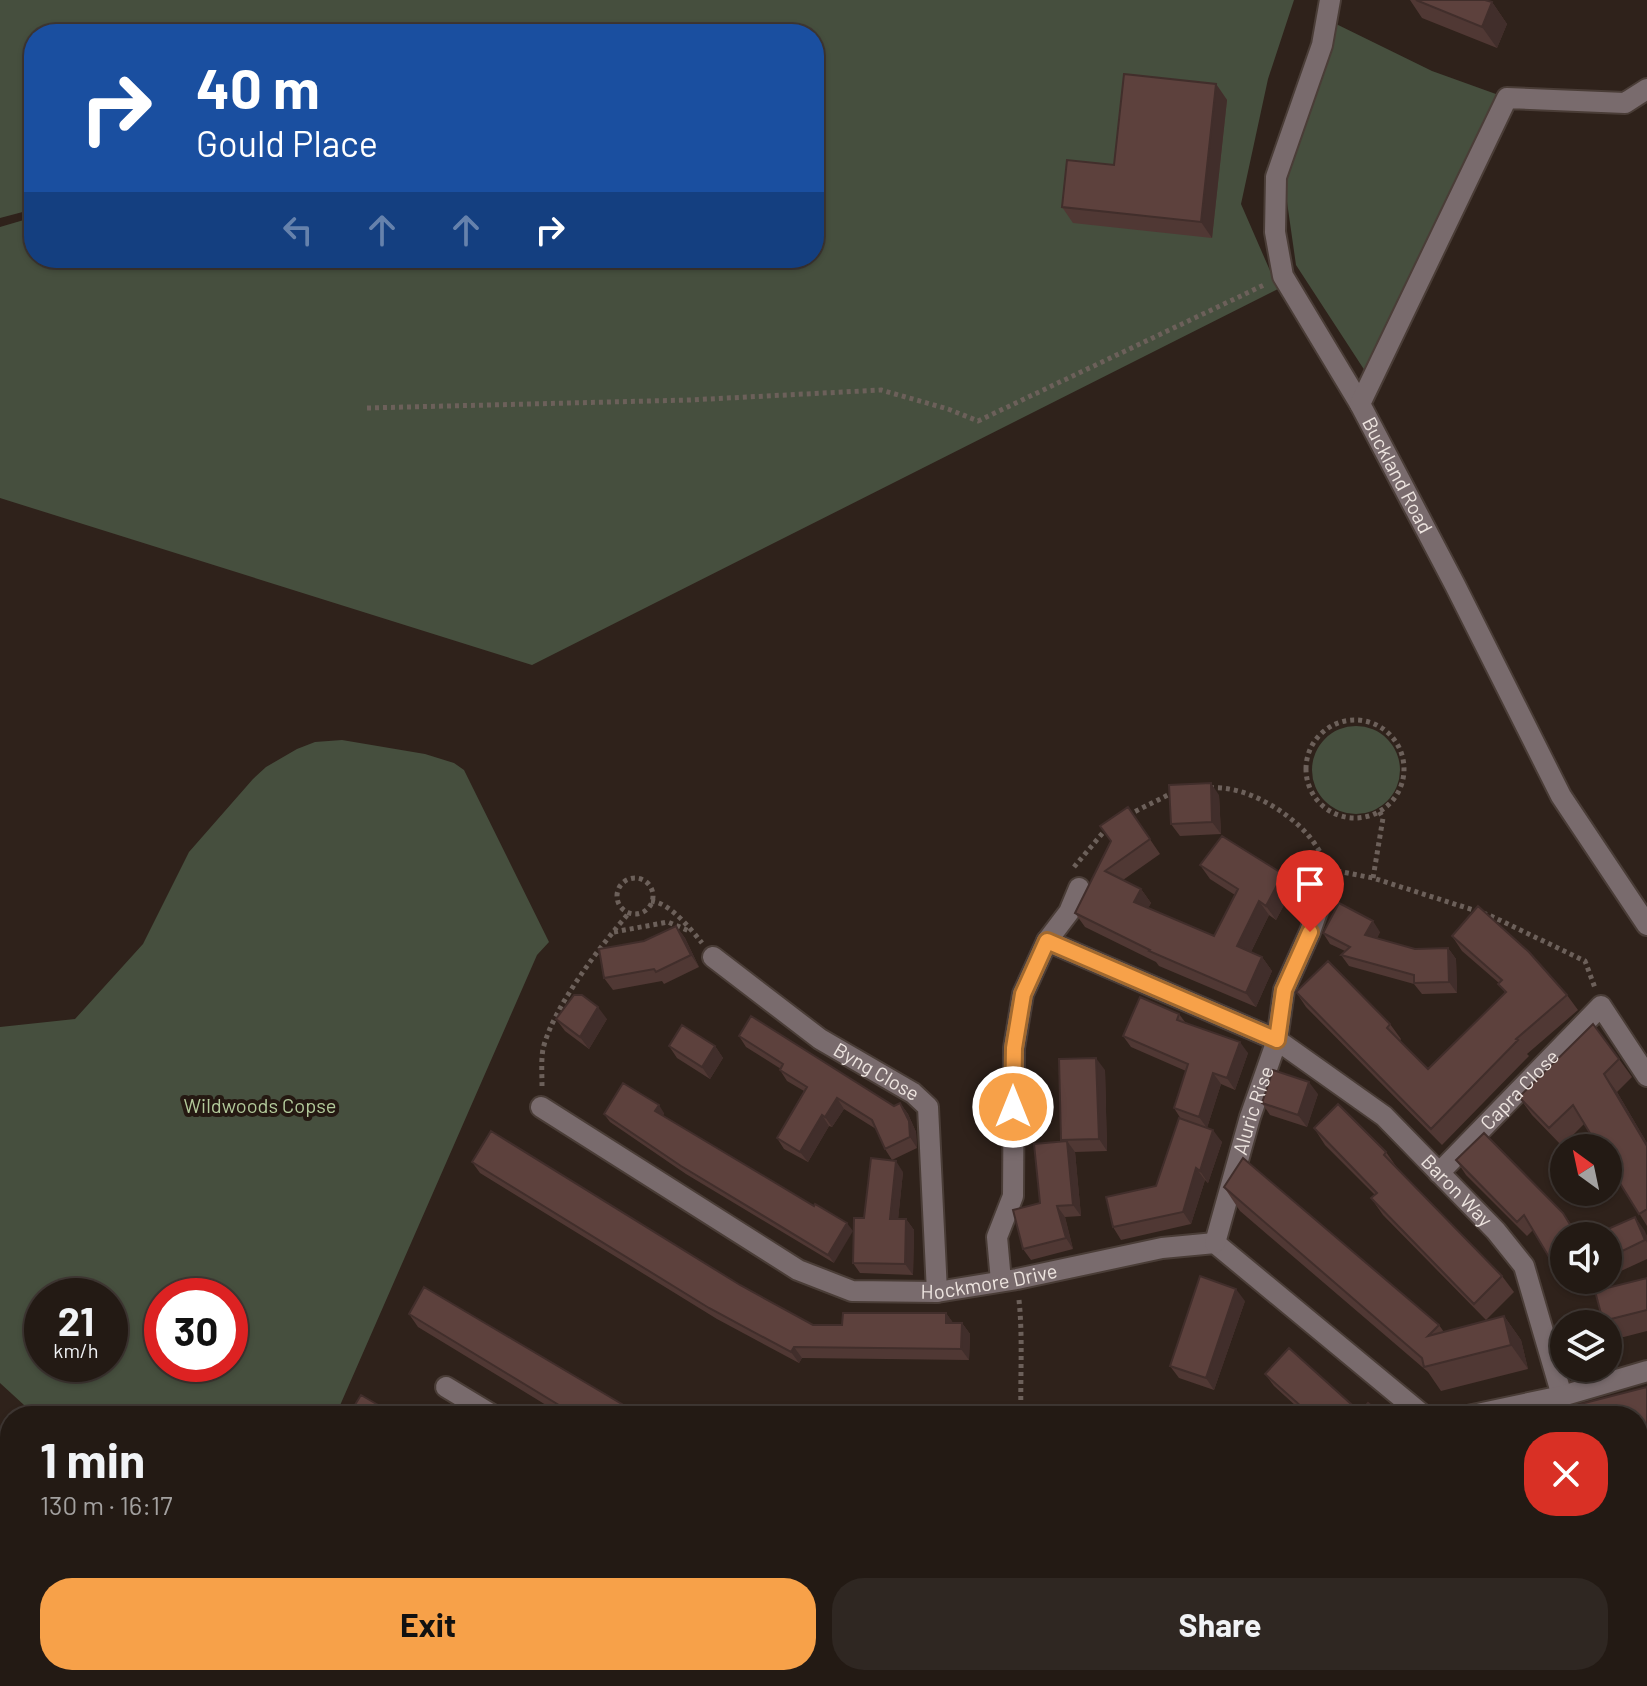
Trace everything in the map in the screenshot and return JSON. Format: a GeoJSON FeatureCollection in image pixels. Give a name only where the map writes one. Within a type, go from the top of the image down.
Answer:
{"type":"FeatureCollection","features":[{"type":"Feature","properties":{"kind":"street"},"geometry":{"type":"LineString","coordinates":[[1330,0],[1322,45],[1276,177],[1275,232],[1283,276],[1360,404]]}},
{"type":"Feature","properties":{"kind":"street","name":"Buckland Road"},"geometry":{"type":"LineString","coordinates":[[1647,89],[1625,103],[1507,98],[1360,404],[1561,796],[1647,925]]}},
{"type":"Feature","properties":{"kind":"street"},"geometry":{"type":"LineString","coordinates":[[1009,1280],[997,1237],[1013,1196],[1014,1048],[1023,994],[1047,941],[1069,912],[1079,888]]}},
{"type":"Feature","properties":{"kind":"street","name":"Aluric Rise"},"geometry":{"type":"LineString","coordinates":[[1215,1243],[1250,1117],[1277,1040],[1284,990],[1310,932],[1325,888]]}},
{"type":"Feature","properties":{"kind":"street","name":"Baron Way"},"geometry":{"type":"LineString","coordinates":[[1047,941],[1277,1040],[1384,1116],[1496,1231],[1524,1266],[1562,1396]]}},
{"type":"Feature","properties":{"kind":"street","name":"Byng Close"},"geometry":{"type":"LineString","coordinates":[[713,957],[820,1039],[913,1093],[928,1107],[937,1292]]}},
{"type":"Feature","properties":{"kind":"street","name":"Capra Close"},"geometry":{"type":"LineString","coordinates":[[1439,1173],[1601,1006],[1647,1076]]}},
{"type":"Feature","properties":{"kind":"street","name":"Hockmore Drive"},"geometry":{"type":"LineString","coordinates":[[541,1107],[798,1270],[852,1291],[937,1292],[1162,1248],[1215,1243]]}},
{"type":"Feature","properties":{"kind":"street"},"geometry":{"type":"LineString","coordinates":[[1215,1243],[1412,1406]]}},
{"type":"Feature","properties":{"kind":"street"},"geometry":{"type":"LineString","coordinates":[[1515,1406],[1647,1371]]}},
{"type":"Feature","properties":{"kind":"street"},"geometry":{"type":"LineString","coordinates":[[446,1387],[477,1406]]}},
{"type":"Feature","properties":{"kind":"path"},"geometry":{"type":"LineString","coordinates":[[367,408],[690,400],[881,390],[978,421],[1283,276]]}},
{"type":"Feature","properties":{"kind":"path"},"geometry":{"type":"LineString","coordinates":[[1347,721],[1371,723],[1383,729],[1399,748],[1403,762],[1399,790],[1379,811],[1366,817],[1337,815],[1314,797],[1308,784],[1308,755],[1314,742],[1334,724],[1347,721]]}},
{"type":"Feature","properties":{"kind":"path"},"geometry":{"type":"LineString","coordinates":[[1373,878],[1383,818],[1379,811]]}},
{"type":"Feature","properties":{"kind":"path"},"geometry":{"type":"LineString","coordinates":[[629,879],[641,879],[652,893],[651,901],[642,912],[629,913],[617,898],[619,887],[629,879]]}},
{"type":"Feature","properties":{"kind":"path"},"geometry":{"type":"LineString","coordinates":[[651,901],[657,901],[667,908],[694,933],[713,957]]}},
{"type":"Feature","properties":{"kind":"path"},"geometry":{"type":"LineString","coordinates":[[541,1107],[543,1048],[561,1007],[629,913]]}},
{"type":"Feature","properties":{"kind":"path"},"geometry":{"type":"LineString","coordinates":[[612,933],[668,922],[694,933]]}},
{"type":"Feature","properties":{"kind":"path"},"geometry":{"type":"LineString","coordinates":[[1009,1280],[1022,1330],[1020,1406]]}},
{"type":"Feature","properties":{"kind":"green space"},"geometry":{"type":"Polygon","coordinates":[[[0,0],[1294,0],[1268,79],[1241,204],[1278,289],[532,665],[0,498],[0,227],[24,220],[24,268],[824,268],[824,24],[24,24],[24,212],[0,218],[0,0]]]}},
{"type":"Feature","properties":{"kind":"green space"},"geometry":{"type":"Polygon","coordinates":[[[1330,21],[1432,71],[1507,98],[1365,371],[1296,265],[1284,181],[1330,21]]]}},
{"type":"Feature","properties":{"kind":"green space"},"geometry":{"type":"Polygon","coordinates":[[[1356,726],[1373,729],[1387,739],[1397,753],[1400,770],[1397,787],[1387,801],[1373,811],[1356,814],[1339,811],[1325,801],[1315,787],[1312,770],[1315,753],[1325,739],[1339,729],[1356,726]]]}},
{"type":"Feature","properties":{"kind":"green space","name":"Wildwoods Copse"},"geometry":{"type":"Polygon","coordinates":[[[342,740],[425,754],[454,763],[464,770],[549,942],[537,955],[339,1406],[25,1406],[0,1383],[0,1027],[75,1019],[143,944],[189,852],[266,767],[315,742],[342,740]]]}},
{"type":"Feature","properties":{"kind":"building"},"geometry":{"type":"Polygon","coordinates":[[[1416,0],[1485,0],[1492,2],[1482,27],[1416,0]]]}},
{"type":"Feature","properties":{"kind":"building"},"geometry":{"type":"Polygon","coordinates":[[[1124,74],[1216,84],[1201,222],[1062,207],[1067,160],[1114,165],[1124,74]]]}},
{"type":"Feature","properties":{"kind":"building"},"geometry":{"type":"Polygon","coordinates":[[[1211,783],[1212,822],[1171,824],[1169,785],[1211,783]]]}},
{"type":"Feature","properties":{"kind":"building"},"geometry":{"type":"Polygon","coordinates":[[[1128,807],[1150,839],[1105,871],[1141,889],[1134,902],[1214,936],[1238,889],[1200,865],[1222,836],[1283,874],[1266,906],[1259,901],[1237,946],[1262,957],[1246,993],[1149,951],[1075,913],[1111,841],[1100,826],[1128,807]]]}},
{"type":"Feature","properties":{"kind":"building"},"geometry":{"type":"Polygon","coordinates":[[[1339,903],[1373,921],[1365,935],[1415,949],[1448,948],[1449,982],[1414,983],[1414,975],[1341,955],[1350,947],[1323,933],[1339,903]]]}},
{"type":"Feature","properties":{"kind":"building"},"geometry":{"type":"Polygon","coordinates":[[[1478,906],[1529,952],[1567,995],[1516,1039],[1431,1129],[1296,992],[1328,961],[1390,1024],[1387,1028],[1428,1069],[1506,992],[1498,984],[1502,980],[1452,936],[1478,906]]]}},
{"type":"Feature","properties":{"kind":"building"},"geometry":{"type":"Polygon","coordinates":[[[676,926],[691,955],[656,972],[654,969],[604,978],[599,949],[644,941],[676,926]]]}},
{"type":"Feature","properties":{"kind":"building"},"geometry":{"type":"Polygon","coordinates":[[[574,995],[582,995],[598,1007],[580,1037],[556,1019],[574,995]]]}},
{"type":"Feature","properties":{"kind":"building"},"geometry":{"type":"Polygon","coordinates":[[[1140,997],[1179,1014],[1177,1020],[1240,1042],[1227,1078],[1213,1073],[1199,1117],[1174,1108],[1188,1064],[1123,1036],[1140,997]]]}},
{"type":"Feature","properties":{"kind":"building"},"geometry":{"type":"Polygon","coordinates":[[[751,1016],[894,1106],[900,1103],[909,1121],[910,1137],[885,1149],[872,1120],[837,1098],[825,1117],[822,1115],[800,1152],[777,1138],[807,1087],[780,1070],[783,1064],[739,1036],[751,1016]]]}},
{"type":"Feature","properties":{"kind":"building"},"geometry":{"type":"Polygon","coordinates":[[[1593,1024],[1619,1059],[1604,1074],[1647,1146],[1647,1209],[1639,1214],[1622,1187],[1622,1134],[1591,1134],[1573,1105],[1549,1128],[1519,1097],[1593,1024]]]}},
{"type":"Feature","properties":{"kind":"building"},"geometry":{"type":"Polygon","coordinates":[[[682,1025],[715,1046],[702,1067],[669,1046],[682,1025]]]}},
{"type":"Feature","properties":{"kind":"building"},"geometry":{"type":"Polygon","coordinates":[[[1096,1058],[1099,1139],[1061,1140],[1059,1059],[1096,1058]]]}},
{"type":"Feature","properties":{"kind":"building"},"geometry":{"type":"Polygon","coordinates":[[[1273,1070],[1309,1082],[1298,1115],[1262,1103],[1273,1070]]]}},
{"type":"Feature","properties":{"kind":"building"},"geometry":{"type":"Polygon","coordinates":[[[623,1083],[659,1105],[655,1111],[847,1223],[828,1255],[681,1166],[604,1114],[623,1083]]]}},
{"type":"Feature","properties":{"kind":"building"},"geometry":{"type":"Polygon","coordinates":[[[1338,1104],[1502,1276],[1474,1304],[1371,1198],[1377,1193],[1314,1128],[1338,1104]]]}},
{"type":"Feature","properties":{"kind":"building"},"geometry":{"type":"Polygon","coordinates":[[[1179,1118],[1213,1130],[1200,1171],[1196,1168],[1183,1212],[1113,1227],[1106,1197],[1156,1186],[1179,1118]]]}},
{"type":"Feature","properties":{"kind":"building"},"geometry":{"type":"Polygon","coordinates":[[[491,1131],[740,1285],[813,1325],[842,1325],[843,1313],[946,1313],[946,1323],[962,1323],[961,1349],[794,1347],[791,1352],[709,1308],[472,1162],[491,1131]]]}},
{"type":"Feature","properties":{"kind":"building"},"geometry":{"type":"Polygon","coordinates":[[[1484,1133],[1550,1200],[1550,1206],[1556,1206],[1563,1213],[1568,1222],[1550,1222],[1550,1256],[1524,1215],[1517,1222],[1456,1160],[1484,1133]]]}},
{"type":"Feature","properties":{"kind":"building"},"geometry":{"type":"Polygon","coordinates":[[[1067,1141],[1073,1205],[1057,1206],[1066,1238],[1023,1249],[1013,1210],[1040,1203],[1034,1144],[1067,1141]]]}},
{"type":"Feature","properties":{"kind":"building"},"geometry":{"type":"Polygon","coordinates":[[[871,1158],[896,1161],[890,1219],[906,1219],[905,1264],[853,1263],[854,1218],[864,1218],[871,1158]]]}},
{"type":"Feature","properties":{"kind":"building"},"geometry":{"type":"Polygon","coordinates":[[[1243,1158],[1439,1325],[1428,1336],[1504,1316],[1511,1345],[1424,1367],[1422,1358],[1224,1187],[1243,1158]]]}},
{"type":"Feature","properties":{"kind":"building"},"geometry":{"type":"Polygon","coordinates":[[[1635,1217],[1645,1240],[1622,1251],[1622,1223],[1635,1217]]]}},
{"type":"Feature","properties":{"kind":"building"},"geometry":{"type":"Polygon","coordinates":[[[1200,1276],[1236,1289],[1206,1378],[1170,1366],[1200,1276]]]}},
{"type":"Feature","properties":{"kind":"building"},"geometry":{"type":"Polygon","coordinates":[[[1647,1278],[1647,1310],[1622,1316],[1622,1310],[1600,1310],[1596,1294],[1622,1294],[1622,1284],[1647,1278]]]}},
{"type":"Feature","properties":{"kind":"building"},"geometry":{"type":"Polygon","coordinates":[[[424,1287],[625,1406],[561,1406],[409,1314],[424,1287]]]}},
{"type":"Feature","properties":{"kind":"building"},"geometry":{"type":"Polygon","coordinates":[[[1289,1348],[1353,1406],[1301,1406],[1265,1374],[1289,1348]]]}},
{"type":"Feature","properties":{"kind":"building"},"geometry":{"type":"Polygon","coordinates":[[[1647,1387],[1647,1406],[1573,1406],[1647,1387]]]}},
{"type":"Feature","properties":{"kind":"building"},"geometry":{"type":"Polygon","coordinates":[[[361,1395],[380,1406],[354,1406],[361,1395]]]}},
{"type":"Feature","properties":{"kind":"route"},"geometry":{"type":"LineString","coordinates":[[1013,1107],[1014,1048],[1023,994],[1047,941],[1277,1040],[1284,990],[1310,932]]}}]}
